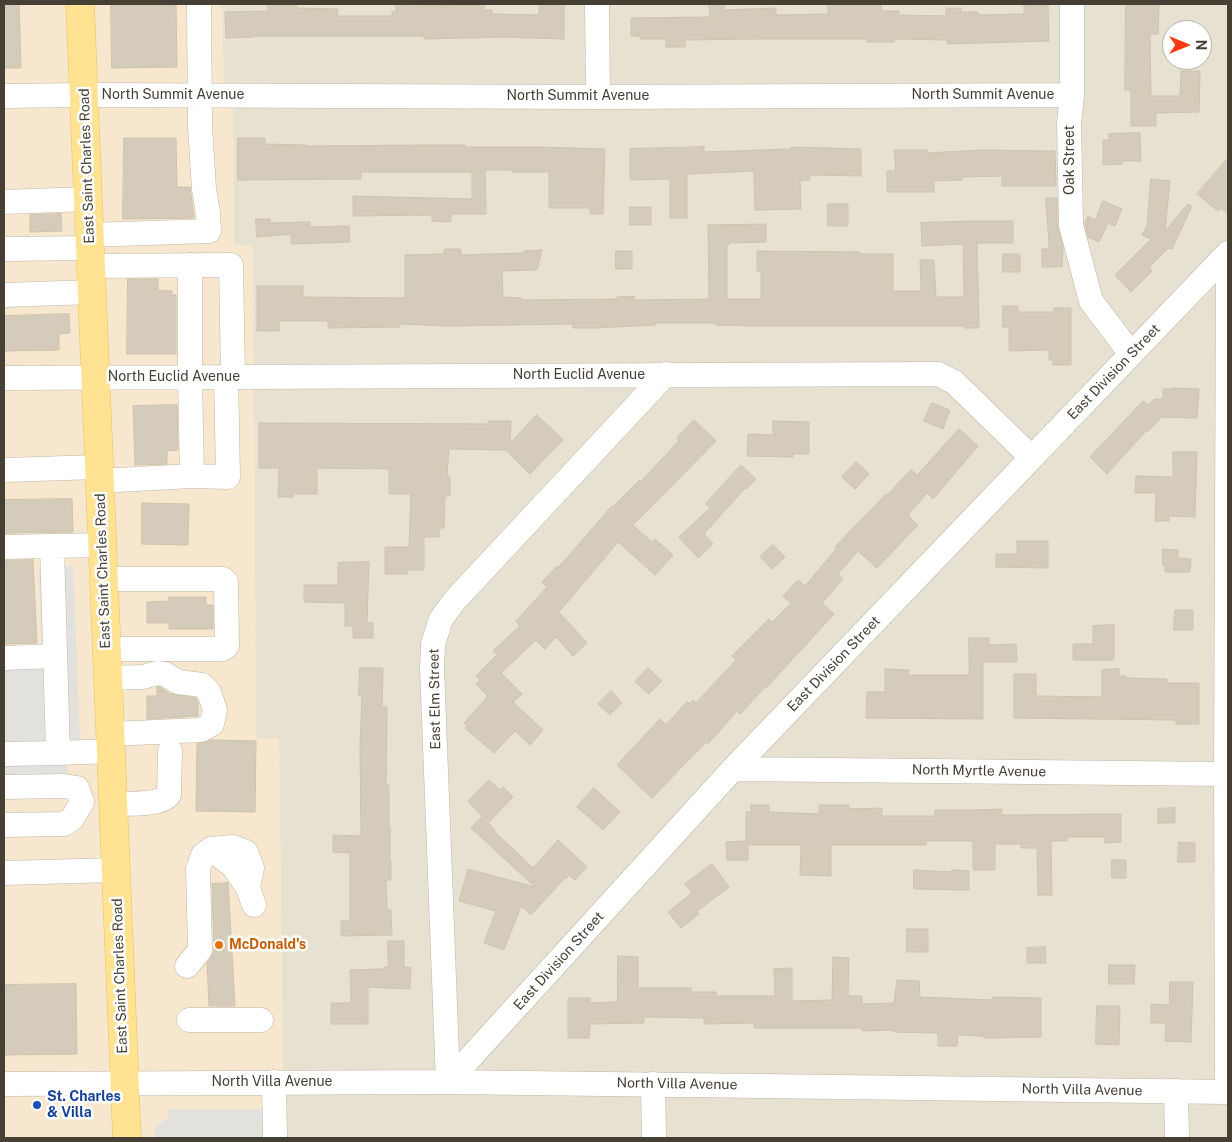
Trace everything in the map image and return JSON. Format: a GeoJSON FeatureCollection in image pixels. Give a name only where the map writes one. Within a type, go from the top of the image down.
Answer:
{"type":"FeatureCollection","features":[{"type":"Feature","properties":{"kind":"main road","name":"East Saint Charles Road"},"geometry":{"type":"LineString","coordinates":[[80,4],[127,1138]]}},
{"type":"Feature","properties":{"kind":"street"},"geometry":{"type":"LineString","coordinates":[[4,295],[90,261],[209,232],[200,126],[199,4]]}},
{"type":"Feature","properties":{"kind":"street"},"geometry":{"type":"LineString","coordinates":[[597,4],[598,97]]}},
{"type":"Feature","properties":{"kind":"street","name":"Oak Street"},"geometry":{"type":"LineString","coordinates":[[1072,4],[1072,95],[1069,123],[1071,224],[1091,301],[1131,354]]}},
{"type":"Feature","properties":{"kind":"street","name":"North Summit Avenue"},"geometry":{"type":"LineString","coordinates":[[4,96],[598,97],[1072,95]]}},
{"type":"Feature","properties":{"kind":"street"},"geometry":{"type":"LineString","coordinates":[[4,202],[88,199]]}},
{"type":"Feature","properties":{"kind":"street"},"geometry":{"type":"LineString","coordinates":[[4,249],[90,261],[231,265],[228,477],[4,470]]}},
{"type":"Feature","properties":{"kind":"street","name":"East Division Street"},"geometry":{"type":"LineString","coordinates":[[448,1082],[733,769],[1228,254]]}},
{"type":"Feature","properties":{"kind":"street"},"geometry":{"type":"LineString","coordinates":[[190,265],[192,476]]}},
{"type":"Feature","properties":{"kind":"street"},"geometry":{"type":"LineString","coordinates":[[1228,267],[1226,774],[1228,1092]]}},
{"type":"Feature","properties":{"kind":"street","name":"East Elm Street"},"geometry":{"type":"LineString","coordinates":[[448,1082],[432,668],[433,644],[441,619],[455,600],[666,374]]}},
{"type":"Feature","properties":{"kind":"street","name":"North Euclid Avenue"},"geometry":{"type":"LineString","coordinates":[[4,378],[938,374],[954,382],[1031,458]]}},
{"type":"Feature","properties":{"kind":"street"},"geometry":{"type":"LineString","coordinates":[[4,548],[102,545]]}},
{"type":"Feature","properties":{"kind":"street"},"geometry":{"type":"LineString","coordinates":[[52,546],[55,656],[60,753],[64,786]]}},
{"type":"Feature","properties":{"kind":"street"},"geometry":{"type":"LineString","coordinates":[[104,578],[223,579],[226,582],[227,646],[223,649],[107,649]]}},
{"type":"Feature","properties":{"kind":"street"},"geometry":{"type":"LineString","coordinates":[[4,658],[55,656]]}},
{"type":"Feature","properties":{"kind":"street"},"geometry":{"type":"LineString","coordinates":[[4,747],[60,753],[111,742],[201,730],[212,724],[215,710],[209,692],[202,685],[178,682],[165,674],[157,673],[143,676],[108,678]]}},
{"type":"Feature","properties":{"kind":"street"},"geometry":{"type":"LineString","coordinates":[[113,804],[165,800],[169,796],[170,751]]}},
{"type":"Feature","properties":{"kind":"street","name":"North Myrtle Avenue"},"geometry":{"type":"LineString","coordinates":[[733,769],[1226,774]]}},
{"type":"Feature","properties":{"kind":"street"},"geometry":{"type":"LineString","coordinates":[[4,787],[64,786],[77,788],[82,802],[72,819],[64,824],[4,825]]}},
{"type":"Feature","properties":{"kind":"street"},"geometry":{"type":"LineString","coordinates":[[187,966],[200,950],[198,869],[203,855],[211,849],[233,866],[251,897]]}},
{"type":"Feature","properties":{"kind":"street"},"geometry":{"type":"LineString","coordinates":[[4,873],[116,870]]}},
{"type":"Feature","properties":{"kind":"street"},"geometry":{"type":"LineString","coordinates":[[189,1020],[261,1020]]}},
{"type":"Feature","properties":{"kind":"street"},"geometry":{"type":"LineString","coordinates":[[274,1082],[274,1138]]}},
{"type":"Feature","properties":{"kind":"street","name":"North Villa Avenue"},"geometry":{"type":"LineString","coordinates":[[4,1084],[448,1082],[1228,1092]]}},
{"type":"Feature","properties":{"kind":"street"},"geometry":{"type":"LineString","coordinates":[[653,1084],[654,1138]]}},
{"type":"Feature","properties":{"kind":"street"},"geometry":{"type":"LineString","coordinates":[[1176,1091],[1177,1138]]}},
{"type":"Feature","properties":{"kind":"shaded area"},"geometry":{"type":"Polygon","coordinates":[[[4,4],[73,4],[116,1074],[4,1075],[4,4]]]}},
{"type":"Feature","properties":{"kind":"shaded area"},"geometry":{"type":"Polygon","coordinates":[[[86,4],[222,4],[224,91],[90,89],[86,4]]]}},
{"type":"Feature","properties":{"kind":"shaded area"},"geometry":{"type":"Polygon","coordinates":[[[222,4],[1228,4],[1228,1085],[283,1079],[279,738],[256,738],[253,245],[234,245],[233,98],[224,91],[222,4]]]}},
{"type":"Feature","properties":{"kind":"shaded area"},"geometry":{"type":"Polygon","coordinates":[[[233,98],[234,245],[253,245],[256,738],[279,738],[283,1079],[131,1078],[89,99],[233,98]]]}},
{"type":"Feature","properties":{"kind":"shaded area"},"geometry":{"type":"Polygon","coordinates":[[[73,566],[81,764],[67,764],[67,779],[4,779],[4,650],[41,646],[39,568],[73,566]]]}},
{"type":"Feature","properties":{"kind":"shaded area"},"geometry":{"type":"Polygon","coordinates":[[[132,1090],[280,1091],[281,1138],[134,1138],[132,1090]]]}},
{"type":"Feature","properties":{"kind":"shaded area"},"geometry":{"type":"Polygon","coordinates":[[[4,1091],[119,1091],[121,1138],[4,1138],[4,1091]]]}},
{"type":"Feature","properties":{"kind":"shaded area"},"geometry":{"type":"Polygon","coordinates":[[[280,1091],[1228,1098],[1228,1138],[281,1138],[280,1091]]]}},
{"type":"Feature","properties":{"kind":"shaded area"},"geometry":{"type":"Polygon","coordinates":[[[168,1109],[266,1109],[266,1138],[156,1138],[155,1127],[169,1117],[168,1109]]]}},
{"type":"Feature","properties":{"kind":"building"},"geometry":{"type":"Polygon","coordinates":[[[4,4],[19,4],[21,68],[4,68],[4,4]]]}},
{"type":"Feature","properties":{"kind":"building"},"geometry":{"type":"Polygon","coordinates":[[[111,4],[176,4],[177,67],[112,68],[111,4]]]}},
{"type":"Feature","properties":{"kind":"building"},"geometry":{"type":"Polygon","coordinates":[[[268,4],[297,4],[297,8],[338,9],[337,16],[392,16],[392,12],[396,12],[396,4],[412,4],[412,6],[484,5],[484,10],[492,10],[492,14],[539,15],[539,4],[564,4],[564,39],[503,37],[424,39],[424,36],[254,36],[226,38],[225,12],[268,11],[268,4]]]}},
{"type":"Feature","properties":{"kind":"building"},"geometry":{"type":"Polygon","coordinates":[[[709,4],[724,4],[724,10],[776,8],[776,15],[828,14],[828,4],[881,4],[881,11],[899,11],[899,15],[946,16],[946,8],[961,8],[961,12],[978,12],[978,15],[1024,14],[1024,4],[1048,4],[1049,41],[947,44],[947,40],[894,39],[894,42],[867,42],[867,39],[685,40],[685,47],[666,47],[666,39],[640,39],[640,36],[631,36],[631,18],[710,17],[709,4]]]}},
{"type":"Feature","properties":{"kind":"building"},"geometry":{"type":"Polygon","coordinates":[[[1126,4],[1159,4],[1158,34],[1150,34],[1151,96],[1180,96],[1181,71],[1200,71],[1199,112],[1156,113],[1156,126],[1131,126],[1131,90],[1125,90],[1126,4]]]}},
{"type":"Feature","properties":{"kind":"building"},"geometry":{"type":"Polygon","coordinates":[[[1140,133],[1141,161],[1122,161],[1122,164],[1103,165],[1103,140],[1109,140],[1109,134],[1140,133]]]}},
{"type":"Feature","properties":{"kind":"building"},"geometry":{"type":"Polygon","coordinates":[[[124,138],[176,138],[177,187],[190,187],[194,218],[123,219],[124,138]]]}},
{"type":"Feature","properties":{"kind":"building"},"geometry":{"type":"Polygon","coordinates":[[[238,138],[265,138],[265,144],[306,146],[465,145],[465,147],[605,149],[603,214],[590,214],[590,208],[549,208],[549,172],[485,170],[486,214],[451,214],[451,222],[432,221],[432,215],[353,216],[353,196],[472,199],[472,172],[361,172],[361,179],[238,180],[238,138]]]}},
{"type":"Feature","properties":{"kind":"building"},"geometry":{"type":"Polygon","coordinates":[[[704,147],[704,152],[791,149],[791,147],[861,149],[861,176],[810,175],[810,180],[800,181],[801,209],[755,210],[754,171],[687,174],[687,218],[670,218],[670,179],[630,180],[630,149],[704,147]]]}},
{"type":"Feature","properties":{"kind":"building"},"geometry":{"type":"Polygon","coordinates":[[[895,150],[927,150],[927,153],[980,150],[1055,151],[1056,186],[1002,186],[1002,176],[962,177],[962,180],[934,181],[934,192],[887,192],[887,171],[895,171],[895,150]]]}},
{"type":"Feature","properties":{"kind":"building"},"geometry":{"type":"Polygon","coordinates":[[[1228,158],[1228,214],[1221,208],[1218,211],[1197,194],[1228,158]]]}},
{"type":"Feature","properties":{"kind":"building"},"geometry":{"type":"Polygon","coordinates":[[[1151,179],[1170,181],[1165,231],[1188,204],[1192,206],[1172,249],[1168,248],[1149,267],[1152,271],[1131,292],[1115,275],[1151,239],[1142,235],[1147,225],[1151,179]]]}},
{"type":"Feature","properties":{"kind":"building"},"geometry":{"type":"Polygon","coordinates":[[[1046,198],[1057,198],[1057,225],[1063,247],[1062,267],[1042,267],[1042,249],[1049,249],[1046,198]]]}},
{"type":"Feature","properties":{"kind":"building"},"geometry":{"type":"Polygon","coordinates":[[[1103,201],[1122,209],[1115,226],[1108,223],[1099,242],[1088,237],[1085,223],[1088,216],[1095,220],[1103,201]]]}},
{"type":"Feature","properties":{"kind":"building"},"geometry":{"type":"Polygon","coordinates":[[[828,204],[848,204],[848,226],[828,226],[828,204]]]}},
{"type":"Feature","properties":{"kind":"building"},"geometry":{"type":"Polygon","coordinates":[[[630,207],[651,207],[651,225],[630,225],[630,207]]]}},
{"type":"Feature","properties":{"kind":"building"},"geometry":{"type":"Polygon","coordinates":[[[61,214],[62,231],[30,232],[30,215],[61,214]]]}},
{"type":"Feature","properties":{"kind":"building"},"geometry":{"type":"Polygon","coordinates":[[[256,219],[270,219],[270,223],[310,222],[310,227],[349,226],[350,242],[291,244],[291,234],[257,237],[256,219]]]}},
{"type":"Feature","properties":{"kind":"building"},"geometry":{"type":"Polygon","coordinates":[[[1013,221],[1013,243],[977,243],[979,328],[964,328],[964,326],[761,326],[716,325],[716,323],[655,323],[655,325],[596,328],[573,328],[573,324],[447,326],[400,324],[400,327],[328,328],[328,321],[279,321],[279,331],[257,331],[257,286],[303,286],[303,297],[405,298],[405,255],[444,254],[444,249],[461,249],[461,255],[524,253],[524,251],[542,250],[537,270],[502,271],[503,297],[521,298],[521,300],[617,299],[617,297],[634,296],[635,300],[709,299],[708,225],[766,224],[766,242],[729,243],[727,245],[727,299],[761,299],[761,271],[757,271],[757,251],[893,254],[893,291],[921,291],[920,260],[934,260],[936,297],[964,297],[963,244],[922,246],[921,223],[1013,221]]]}},
{"type":"Feature","properties":{"kind":"building"},"geometry":{"type":"Polygon","coordinates":[[[616,251],[632,251],[632,269],[616,269],[616,251]]]}},
{"type":"Feature","properties":{"kind":"building"},"geometry":{"type":"Polygon","coordinates":[[[1003,254],[1020,254],[1020,272],[1003,272],[1003,254]]]}},
{"type":"Feature","properties":{"kind":"building"},"geometry":{"type":"Polygon","coordinates":[[[128,279],[158,279],[158,290],[172,291],[172,295],[176,295],[176,354],[127,354],[128,279]]]}},
{"type":"Feature","properties":{"kind":"building"},"geometry":{"type":"Polygon","coordinates":[[[1003,306],[1018,306],[1018,312],[1054,312],[1054,308],[1071,308],[1071,365],[1053,365],[1053,360],[1049,360],[1049,350],[1009,351],[1009,327],[1003,327],[1003,306]]]}},
{"type":"Feature","properties":{"kind":"building"},"geometry":{"type":"Polygon","coordinates":[[[69,314],[70,333],[59,334],[59,350],[4,351],[4,316],[69,314]]]}},
{"type":"Feature","properties":{"kind":"building"},"geometry":{"type":"Polygon","coordinates":[[[1163,389],[1199,389],[1197,418],[1162,417],[1146,431],[1107,474],[1090,457],[1143,401],[1148,405],[1154,399],[1163,399],[1163,389]]]}},
{"type":"Feature","properties":{"kind":"building"},"geometry":{"type":"Polygon","coordinates":[[[932,403],[950,410],[943,429],[924,421],[932,403]]]}},
{"type":"Feature","properties":{"kind":"building"},"geometry":{"type":"Polygon","coordinates":[[[177,405],[178,450],[167,451],[167,464],[135,465],[133,406],[177,405]]]}},
{"type":"Feature","properties":{"kind":"building"},"geometry":{"type":"Polygon","coordinates":[[[537,415],[563,440],[530,474],[506,450],[449,449],[447,476],[450,476],[450,496],[445,496],[444,528],[439,528],[439,537],[424,537],[424,570],[407,570],[407,574],[385,574],[385,547],[409,547],[411,494],[389,494],[389,469],[317,468],[317,494],[293,494],[293,497],[278,497],[279,468],[259,468],[259,423],[488,424],[488,421],[511,421],[510,443],[537,415]]]}},
{"type":"Feature","properties":{"kind":"building"},"geometry":{"type":"Polygon","coordinates":[[[694,420],[716,441],[633,525],[652,542],[655,539],[673,555],[655,575],[618,542],[559,612],[587,643],[573,656],[556,637],[545,649],[536,640],[501,673],[522,694],[513,702],[543,730],[530,745],[515,731],[494,753],[465,728],[467,726],[464,723],[488,696],[476,684],[480,680],[476,676],[497,655],[493,651],[520,626],[516,621],[547,587],[542,582],[557,566],[558,568],[612,506],[641,481],[679,441],[677,438],[694,420]]]}},
{"type":"Feature","properties":{"kind":"building"},"geometry":{"type":"Polygon","coordinates":[[[773,421],[809,422],[809,454],[793,454],[793,457],[747,456],[748,434],[773,435],[773,421]]]}},
{"type":"Feature","properties":{"kind":"building"},"geometry":{"type":"Polygon","coordinates":[[[959,429],[978,446],[933,499],[927,493],[908,515],[918,525],[877,568],[858,551],[838,574],[843,579],[822,603],[834,614],[766,688],[740,714],[737,711],[708,744],[706,742],[652,798],[617,765],[660,719],[666,725],[687,702],[690,704],[693,700],[696,703],[736,660],[732,656],[769,619],[772,622],[791,603],[783,596],[798,580],[805,586],[837,548],[835,547],[886,494],[911,470],[917,475],[959,429]]]}},
{"type":"Feature","properties":{"kind":"building"},"geometry":{"type":"Polygon","coordinates":[[[1173,452],[1197,452],[1195,517],[1169,516],[1169,521],[1155,521],[1156,493],[1135,493],[1136,476],[1173,477],[1173,452]]]}},
{"type":"Feature","properties":{"kind":"building"},"geometry":{"type":"Polygon","coordinates":[[[856,462],[869,474],[855,489],[842,477],[856,462]]]}},
{"type":"Feature","properties":{"kind":"building"},"geometry":{"type":"Polygon","coordinates":[[[741,465],[756,479],[745,488],[704,534],[713,544],[698,558],[679,537],[710,508],[706,504],[741,465]]]}},
{"type":"Feature","properties":{"kind":"building"},"geometry":{"type":"Polygon","coordinates":[[[72,499],[73,532],[4,533],[4,500],[72,499]]]}},
{"type":"Feature","properties":{"kind":"building"},"geometry":{"type":"Polygon","coordinates":[[[142,503],[189,504],[188,545],[142,544],[142,503]]]}},
{"type":"Feature","properties":{"kind":"building"},"geometry":{"type":"Polygon","coordinates":[[[1017,541],[1048,541],[1048,568],[996,567],[996,554],[1017,554],[1017,541]]]}},
{"type":"Feature","properties":{"kind":"building"},"geometry":{"type":"Polygon","coordinates":[[[773,545],[785,557],[772,569],[760,557],[773,545]]]}},
{"type":"Feature","properties":{"kind":"building"},"geometry":{"type":"Polygon","coordinates":[[[1163,549],[1178,550],[1178,558],[1191,559],[1190,572],[1165,572],[1163,549]]]}},
{"type":"Feature","properties":{"kind":"building"},"geometry":{"type":"Polygon","coordinates":[[[33,560],[37,643],[4,644],[4,561],[33,560]]]}},
{"type":"Feature","properties":{"kind":"building"},"geometry":{"type":"Polygon","coordinates":[[[369,562],[367,623],[373,623],[373,638],[353,638],[353,626],[345,626],[345,603],[304,602],[304,585],[338,585],[338,563],[369,562]]]}},
{"type":"Feature","properties":{"kind":"building"},"geometry":{"type":"Polygon","coordinates":[[[169,597],[206,597],[206,605],[213,605],[213,629],[169,629],[169,623],[147,623],[147,602],[169,601],[169,597]]]}},
{"type":"Feature","properties":{"kind":"building"},"geometry":{"type":"Polygon","coordinates":[[[1175,610],[1193,610],[1193,630],[1174,630],[1175,610]]]}},
{"type":"Feature","properties":{"kind":"building"},"geometry":{"type":"Polygon","coordinates":[[[1114,625],[1114,660],[1073,660],[1073,644],[1093,644],[1093,626],[1114,625]]]}},
{"type":"Feature","properties":{"kind":"building"},"geometry":{"type":"Polygon","coordinates":[[[969,638],[989,638],[989,645],[1016,644],[1017,662],[983,662],[983,719],[866,718],[867,692],[885,692],[885,669],[909,670],[908,675],[969,675],[969,638]]]}},
{"type":"Feature","properties":{"kind":"building"},"geometry":{"type":"Polygon","coordinates":[[[360,668],[383,668],[382,707],[387,707],[386,785],[389,785],[391,861],[391,880],[386,880],[387,910],[391,910],[392,935],[341,936],[341,921],[350,920],[350,853],[333,852],[333,835],[361,836],[360,746],[362,696],[359,696],[360,668]]]}},
{"type":"Feature","properties":{"kind":"building"},"geometry":{"type":"Polygon","coordinates":[[[648,668],[662,681],[649,694],[635,682],[648,668]]]}},
{"type":"Feature","properties":{"kind":"building"},"geometry":{"type":"Polygon","coordinates":[[[1119,669],[1119,676],[1126,676],[1126,678],[1167,679],[1167,683],[1199,683],[1199,724],[1176,724],[1176,720],[1014,718],[1014,674],[1036,674],[1036,696],[1102,697],[1102,670],[1119,669]]]}},
{"type":"Feature","properties":{"kind":"building"},"geometry":{"type":"Polygon","coordinates":[[[157,687],[170,694],[196,698],[198,716],[147,719],[147,696],[157,696],[157,687]]]}},
{"type":"Feature","properties":{"kind":"building"},"geometry":{"type":"Polygon","coordinates":[[[611,691],[622,703],[610,715],[598,704],[611,691]]]}},
{"type":"Feature","properties":{"kind":"building"},"geometry":{"type":"Polygon","coordinates":[[[212,740],[256,741],[255,812],[196,811],[197,744],[212,740]]]}},
{"type":"Feature","properties":{"kind":"building"},"geometry":{"type":"Polygon","coordinates":[[[489,780],[500,790],[503,787],[513,797],[489,822],[468,802],[489,780]]]}},
{"type":"Feature","properties":{"kind":"building"},"geometry":{"type":"Polygon","coordinates":[[[594,788],[620,812],[603,830],[577,807],[594,788]]]}},
{"type":"Feature","properties":{"kind":"building"},"geometry":{"type":"Polygon","coordinates":[[[751,805],[769,805],[769,812],[819,814],[819,805],[849,805],[849,809],[882,808],[882,816],[935,816],[935,810],[1002,809],[1002,815],[1121,814],[1121,842],[1105,843],[1105,837],[1067,837],[1067,841],[1051,841],[1052,895],[1038,895],[1037,848],[1021,848],[1021,844],[995,844],[995,870],[973,870],[973,841],[926,841],[926,845],[831,845],[831,876],[800,875],[801,845],[748,845],[748,860],[727,860],[726,842],[746,841],[746,812],[751,812],[751,805]]]}},
{"type":"Feature","properties":{"kind":"building"},"geometry":{"type":"Polygon","coordinates":[[[1175,808],[1175,823],[1158,823],[1158,809],[1175,808]]]}},
{"type":"Feature","properties":{"kind":"building"},"geometry":{"type":"Polygon","coordinates":[[[482,817],[533,868],[558,840],[587,867],[575,880],[569,875],[565,878],[531,915],[521,906],[504,950],[484,943],[496,911],[459,901],[468,869],[535,887],[471,828],[482,817]]]}},
{"type":"Feature","properties":{"kind":"building"},"geometry":{"type":"Polygon","coordinates":[[[1179,842],[1195,843],[1195,862],[1178,862],[1179,842]]]}},
{"type":"Feature","properties":{"kind":"building"},"geometry":{"type":"Polygon","coordinates":[[[1112,860],[1126,860],[1126,878],[1112,878],[1112,860]]]}},
{"type":"Feature","properties":{"kind":"building"},"geometry":{"type":"Polygon","coordinates":[[[712,864],[729,887],[697,911],[699,914],[681,928],[668,912],[692,893],[685,884],[712,864]]]}},
{"type":"Feature","properties":{"kind":"building"},"geometry":{"type":"Polygon","coordinates":[[[914,870],[969,871],[969,890],[914,889],[914,870]]]}},
{"type":"Feature","properties":{"kind":"building","name":"McDonald's"},"geometry":{"type":"Polygon","coordinates":[[[228,883],[235,1006],[209,1006],[207,963],[214,950],[212,884],[228,883]]]}},
{"type":"Feature","properties":{"kind":"building"},"geometry":{"type":"Polygon","coordinates":[[[907,929],[928,929],[928,952],[907,952],[907,929]]]}},
{"type":"Feature","properties":{"kind":"building"},"geometry":{"type":"Polygon","coordinates":[[[388,941],[404,941],[404,967],[411,968],[410,989],[368,987],[368,1024],[331,1024],[331,1003],[351,1003],[350,970],[384,969],[384,967],[388,967],[388,941]]]}},
{"type":"Feature","properties":{"kind":"building"},"geometry":{"type":"Polygon","coordinates":[[[1045,947],[1046,963],[1027,963],[1027,948],[1045,947]]]}},
{"type":"Feature","properties":{"kind":"building"},"geometry":{"type":"Polygon","coordinates":[[[618,956],[638,957],[638,988],[691,988],[691,992],[716,992],[716,996],[775,996],[774,969],[792,968],[792,1001],[832,1000],[833,957],[849,958],[848,996],[862,996],[862,1004],[894,1003],[897,980],[919,981],[920,997],[993,1000],[993,997],[1041,998],[1041,1037],[984,1038],[984,1036],[958,1035],[957,1046],[938,1046],[938,1033],[894,1032],[894,1030],[862,1031],[862,1028],[754,1028],[754,1023],[704,1024],[704,1018],[644,1017],[644,1023],[590,1024],[589,1038],[568,1038],[568,998],[590,998],[590,1003],[617,1002],[618,956]]]}},
{"type":"Feature","properties":{"kind":"building"},"geometry":{"type":"Polygon","coordinates":[[[1109,965],[1135,965],[1134,984],[1109,984],[1109,965]]]}},
{"type":"Feature","properties":{"kind":"building"},"geometry":{"type":"Polygon","coordinates":[[[1170,982],[1193,982],[1191,1042],[1165,1041],[1166,1023],[1151,1023],[1151,1004],[1169,1005],[1170,982]]]}},
{"type":"Feature","properties":{"kind":"building"},"geometry":{"type":"Polygon","coordinates":[[[76,984],[77,1054],[4,1055],[4,985],[76,984]]]}},
{"type":"Feature","properties":{"kind":"building"},"geometry":{"type":"Polygon","coordinates":[[[1097,1006],[1120,1006],[1119,1045],[1096,1044],[1097,1006]]]}},
{"type":"Feature","properties":{"kind":"place","name":"McDonald's"},"geometry":{"type":"Point","coordinates":[219,945]}},
{"type":"Feature","properties":{"kind":"place","name":"St. Charles & Villa"},"geometry":{"type":"Point","coordinates":[37,1105]}}]}
